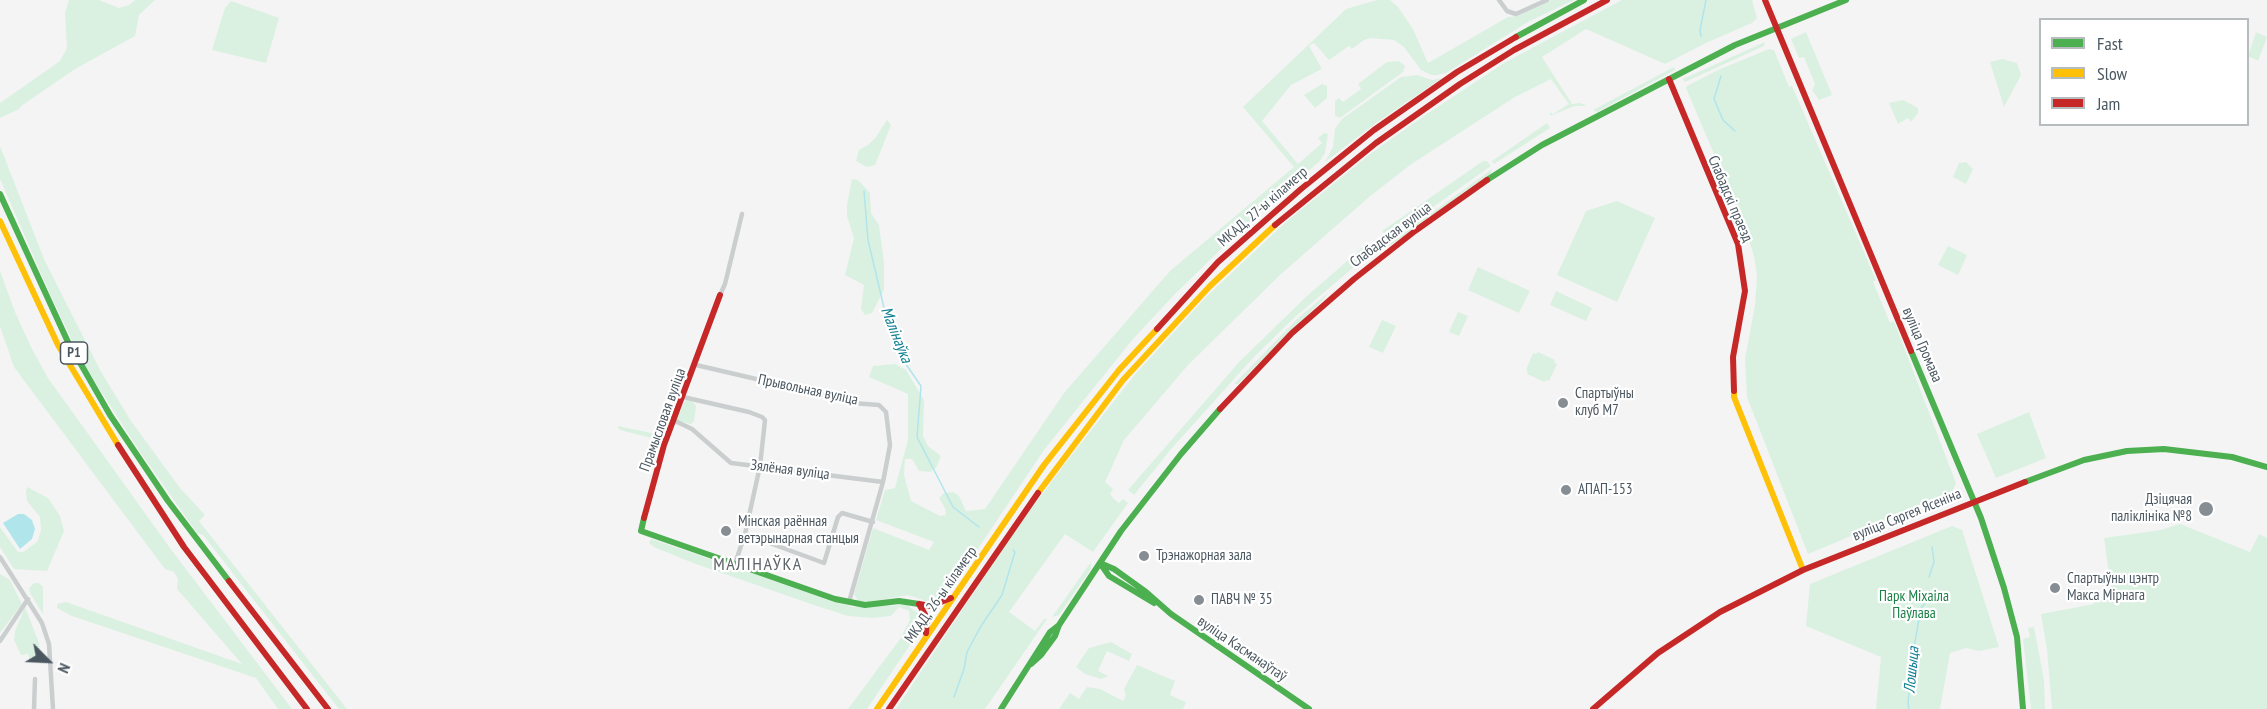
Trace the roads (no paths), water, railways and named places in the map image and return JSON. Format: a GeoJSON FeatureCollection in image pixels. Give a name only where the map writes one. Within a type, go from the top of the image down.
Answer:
{"type":"FeatureCollection","features":[{"type":"Feature","properties":{"kind":"main road","name":"МКАД, 27-ы кіламетр"},"geometry":{"type":"LineString","coordinates":[[1024,494],[1081,416],[1119,370],[1226,255],[1301,189],[1384,123],[1457,72],[1584,0]]}},
{"type":"Feature","properties":{"kind":"main road","name":"МКАД, 27-ы кіламетр"},"geometry":{"type":"LineString","coordinates":[[1033,499],[1081,433],[1155,344],[1210,286],[1279,220],[1376,143],[1452,89],[1514,50],[1607,0]]}},
{"type":"Feature","properties":{"kind":"main road","name":"вуліца Громава"},"geometry":{"type":"LineString","coordinates":[[1765,0],[1974,501],[1996,562],[2013,620],[2023,709]]}},
{"type":"Feature","properties":{"kind":"main road","name":"Слабадская вуліца"},"geometry":{"type":"LineString","coordinates":[[1001,709],[1031,664],[1055,636],[1059,625],[1150,492],[1209,421],[1292,333],[1338,292],[1415,231],[1524,156],[1592,118],[1736,45],[1846,0]]}},
{"type":"Feature","properties":{"kind":"main road","name":"Слабадскі праезд"},"geometry":{"type":"LineString","coordinates":[[1669,79],[1738,244],[1745,291],[1733,357],[1734,397],[1803,570]]}},
{"type":"Feature","properties":{"kind":"main road","name":"Р1"},"geometry":{"type":"LineString","coordinates":[[0,194],[67,340],[120,432],[168,501],[327,709]]}},
{"type":"Feature","properties":{"kind":"main road","name":"Р1"},"geometry":{"type":"LineString","coordinates":[[0,221],[58,345],[128,463],[184,547],[307,709]]}},
{"type":"Feature","properties":{"kind":"main road","name":"Прамысловая вуліца"},"geometry":{"type":"LineString","coordinates":[[720,295],[696,365],[673,420],[641,531],[735,564]]}},
{"type":"Feature","properties":{"kind":"main road","name":"вуліца Сяргея Ясеніна"},"geometry":{"type":"LineString","coordinates":[[1593,709],[1651,658],[1720,612],[1803,570],[1974,501],[2084,460],[2127,451],[2164,449],[2212,453],[2267,467]]}},
{"type":"Feature","properties":{"kind":"main road","name":"МКАД, 26-ы кіламетр"},"geometry":{"type":"LineString","coordinates":[[877,709],[1024,494]]}},
{"type":"Feature","properties":{"kind":"main road","name":"МКАД, 26-ы кіламетр"},"geometry":{"type":"LineString","coordinates":[[889,709],[1033,499]]}},
{"type":"Feature","properties":{"kind":"main road","name":"вуліца Касманаўтаў"},"geometry":{"type":"LineString","coordinates":[[1100,563],[1114,569],[1146,592],[1162,608],[1309,709]]}},
{"type":"Feature","properties":{"kind":"main road"},"geometry":{"type":"LineString","coordinates":[[735,564],[849,602],[871,605],[906,601],[931,606],[955,595]]}},
{"type":"Feature","properties":{"kind":"main road"},"geometry":{"type":"LineString","coordinates":[[919,604],[928,623],[923,641]]}},
{"type":"Feature","properties":{"kind":"street"},"geometry":{"type":"LineString","coordinates":[[1499,0],[1507,11],[1513,14],[1547,0]]}},
{"type":"Feature","properties":{"kind":"street"},"geometry":{"type":"LineString","coordinates":[[720,295],[725,284],[742,214]]}},
{"type":"Feature","properties":{"kind":"street","name":"Прывольная вуліца"},"geometry":{"type":"LineString","coordinates":[[696,365],[852,403],[879,405],[886,412],[890,445],[884,482]]}},
{"type":"Feature","properties":{"kind":"street"},"geometry":{"type":"LineString","coordinates":[[683,397],[762,417],[765,420],[760,466],[745,534],[735,564]]}},
{"type":"Feature","properties":{"kind":"street","name":"Зялёная вуліца"},"geometry":{"type":"LineString","coordinates":[[673,420],[692,429],[731,462],[884,482]]}},
{"type":"Feature","properties":{"kind":"street"},"geometry":{"type":"LineString","coordinates":[[849,602],[884,482]]}},
{"type":"Feature","properties":{"kind":"street"},"geometry":{"type":"LineString","coordinates":[[745,534],[824,563],[838,517],[842,513],[873,522]]}},
{"type":"Feature","properties":{"kind":"street"},"geometry":{"type":"LineString","coordinates":[[0,556],[42,623],[49,644],[53,709]]}},
{"type":"Feature","properties":{"kind":"street"},"geometry":{"type":"LineString","coordinates":[[0,641],[28,599]]}},
{"type":"Feature","properties":{"kind":"street"},"geometry":{"type":"LineString","coordinates":[[34,709],[35,679]]}},
{"type":"Feature","properties":{"kind":"water"},"geometry":{"type":"Polygon","coordinates":[[[18,514],[24,514],[32,520],[35,529],[32,539],[20,549],[3,523],[18,514]]]}},
{"type":"Feature","properties":{"kind":"waterway","name":"Лошыца"},"geometry":{"type":"LineString","coordinates":[[1701,36],[1700,30],[1706,0]]}},
{"type":"Feature","properties":{"kind":"waterway","name":"Лошыца"},"geometry":{"type":"LineString","coordinates":[[1721,76],[1714,99],[1723,120],[1735,131]]}},
{"type":"Feature","properties":{"kind":"waterway","name":"Малінаўка"},"geometry":{"type":"LineString","coordinates":[[864,191],[868,240],[885,312],[901,357],[921,386],[917,437],[953,507],[979,527]]}},
{"type":"Feature","properties":{"kind":"waterway","name":"Лошыца"},"geometry":{"type":"LineString","coordinates":[[1929,577],[1934,562],[1932,547]]}},
{"type":"Feature","properties":{"kind":"waterway","name":"Малінаўка"},"geometry":{"type":"LineString","coordinates":[[954,697],[964,669],[967,652],[1002,595],[1015,552],[1013,550]]}},
{"type":"Feature","properties":{"kind":"waterway","name":"Лошыца"},"geometry":{"type":"LineString","coordinates":[[1909,709],[1914,647],[1921,608],[1929,599]]}},
{"type":"Feature","properties":{"kind":"place","name":"Спартыўны клуб М7"},"geometry":{"type":"Point","coordinates":[1563,403]}},
{"type":"Feature","properties":{"kind":"place","name":"АПАП-153"},"geometry":{"type":"Point","coordinates":[1566,490]}},
{"type":"Feature","properties":{"kind":"place","name":"Дзіцячая паліклініка №8"},"geometry":{"type":"Point","coordinates":[2206,509]}},
{"type":"Feature","properties":{"kind":"place","name":"Мінская раённая ветэрынарная станцыя"},"geometry":{"type":"Point","coordinates":[726,531]}},
{"type":"Feature","properties":{"kind":"place","name":"Трэнажорная зала"},"geometry":{"type":"Point","coordinates":[1144,556]}},
{"type":"Feature","properties":{"kind":"place","name":"Спартыўны цэнтр Макса Мірнага"},"geometry":{"type":"Point","coordinates":[2055,588]}},
{"type":"Feature","properties":{"kind":"place","name":"ПАВЧ № 35"},"geometry":{"type":"Point","coordinates":[1199,600]}},
{"type":"Feature","properties":{"kind":"district","name":"МАЛІНАЎКА"},"geometry":{"type":"Point","coordinates":[758,565]}},
{"type":"Feature","properties":{"kind":"park label","name":"Парк Міхаіла Паўлава"},"geometry":{"type":"Point","coordinates":[1914,606]}}]}
